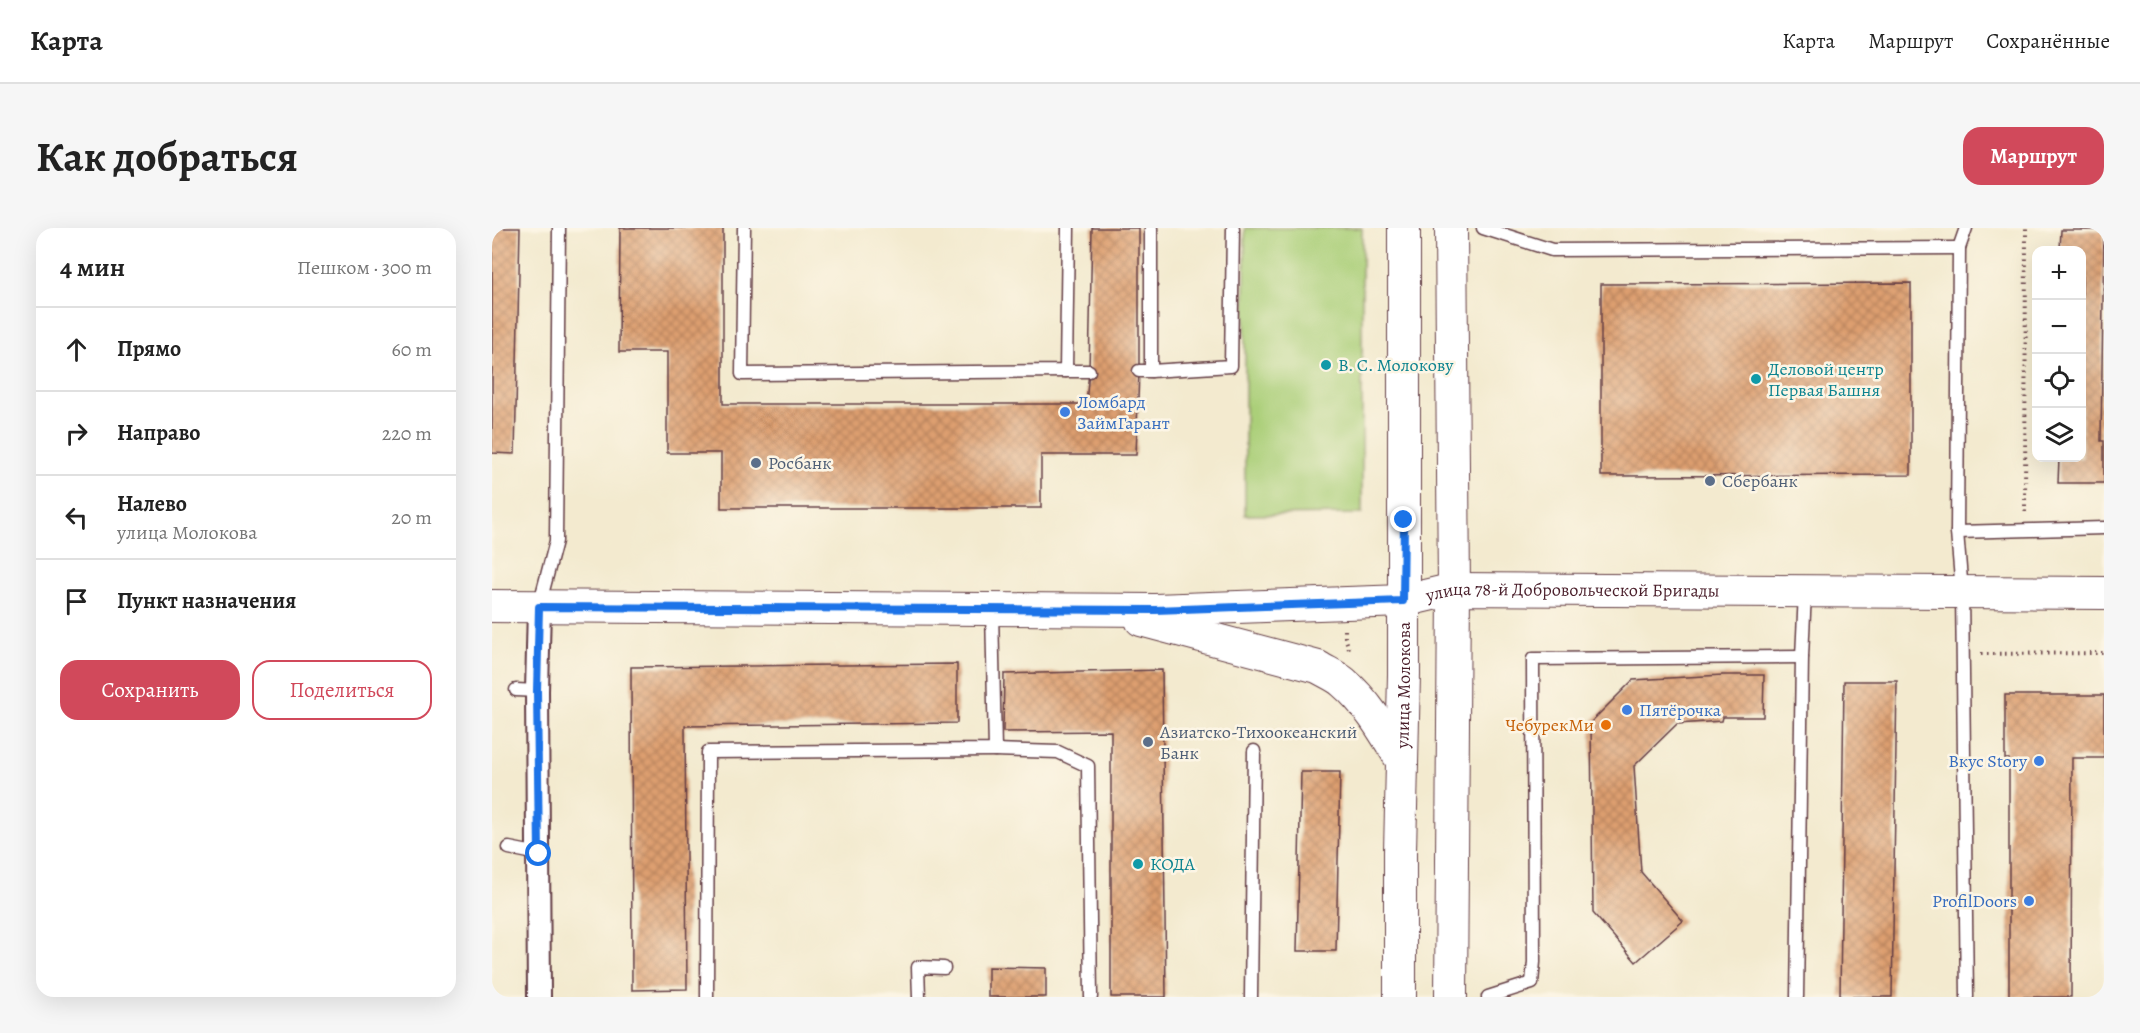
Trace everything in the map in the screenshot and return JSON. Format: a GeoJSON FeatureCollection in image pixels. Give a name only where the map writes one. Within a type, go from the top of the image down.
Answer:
{"type":"FeatureCollection","features":[{"type":"Feature","properties":{"kind":"main road","name":"улица Молокова"},"geometry":{"type":"LineString","coordinates":[[1400,997],[1404,228]]}},
{"type":"Feature","properties":{"kind":"main road"},"geometry":{"type":"LineString","coordinates":[[1451,228],[1454,589],[1451,997]]}},
{"type":"Feature","properties":{"kind":"main road","name":"улица 78-й Добровольческой Бригады"},"geometry":{"type":"LineString","coordinates":[[492,606],[1167,609],[1403,601],[1454,589],[2104,593]]}},
{"type":"Feature","properties":{"kind":"main road"},"geometry":{"type":"LineString","coordinates":[[1097,609],[1318,667],[1342,681],[1361,700],[1402,761]]}},
{"type":"Feature","properties":{"kind":"street"},"geometry":{"type":"LineString","coordinates":[[539,607],[526,690],[539,854],[539,997]]}},
{"type":"Feature","properties":{"kind":"lane"},"geometry":{"type":"LineString","coordinates":[[539,607],[556,541],[559,228]]}},
{"type":"Feature","properties":{"kind":"lane"},"geometry":{"type":"LineString","coordinates":[[744,228],[742,374],[1089,370]]}},
{"type":"Feature","properties":{"kind":"lane"},"geometry":{"type":"LineString","coordinates":[[1066,371],[1068,228]]}},
{"type":"Feature","properties":{"kind":"lane"},"geometry":{"type":"LineString","coordinates":[[1151,228],[1145,370],[1231,366],[1233,228]]}},
{"type":"Feature","properties":{"kind":"lane"},"geometry":{"type":"LineString","coordinates":[[1483,228],[1552,250],[1959,248]]}},
{"type":"Feature","properties":{"kind":"lane"},"geometry":{"type":"LineString","coordinates":[[1966,228],[1959,248],[1957,532],[1962,592],[1967,997]]}},
{"type":"Feature","properties":{"kind":"lane"},"geometry":{"type":"LineString","coordinates":[[1957,532],[2104,528]]}},
{"type":"Feature","properties":{"kind":"lane"},"geometry":{"type":"LineString","coordinates":[[1797,997],[1805,591]]}},
{"type":"Feature","properties":{"kind":"lane"},"geometry":{"type":"LineString","coordinates":[[992,610],[995,750]]}},
{"type":"Feature","properties":{"kind":"lane"},"geometry":{"type":"LineString","coordinates":[[1488,997],[1532,983],[1534,962],[1533,659],[1802,657]]}},
{"type":"Feature","properties":{"kind":"lane"},"geometry":{"type":"LineString","coordinates":[[707,997],[708,752],[995,750],[1058,752],[1088,766],[1091,997]]}},
{"type":"Feature","properties":{"kind":"lane"},"geometry":{"type":"LineString","coordinates":[[1251,997],[1254,751]]}},
{"type":"Feature","properties":{"kind":"lane"},"geometry":{"type":"LineString","coordinates":[[509,848],[539,854]]}},
{"type":"Feature","properties":{"kind":"lane"},"geometry":{"type":"LineString","coordinates":[[919,997],[918,967],[944,968]]}},
{"type":"Feature","properties":{"kind":"path"},"geometry":{"type":"LineString","coordinates":[[2025,530],[2026,228]]}},
{"type":"Feature","properties":{"kind":"path"},"geometry":{"type":"LineString","coordinates":[[1345,623],[1345,637],[1354,660]]}},
{"type":"Feature","properties":{"kind":"path"},"geometry":{"type":"LineString","coordinates":[[1962,654],[2104,652]]}},
{"type":"Feature","properties":{"kind":"green space"},"geometry":{"type":"Polygon","coordinates":[[[1245,228],[1362,228],[1362,514],[1245,515],[1245,228]]]}},
{"type":"Feature","properties":{"kind":"building"},"geometry":{"type":"Polygon","coordinates":[[[492,228],[520,228],[515,454],[492,453],[492,228]]]}},
{"type":"Feature","properties":{"kind":"building"},"geometry":{"type":"Polygon","coordinates":[[[620,228],[723,228],[723,404],[1086,404],[1089,371],[1092,228],[1139,228],[1139,371],[1136,455],[1041,455],[1041,508],[721,508],[721,453],[667,453],[667,352],[619,352],[620,228]]]}},
{"type":"Feature","properties":{"kind":"building"},"geometry":{"type":"Polygon","coordinates":[[[2061,230],[2104,230],[2101,441],[2104,441],[2104,483],[2058,483],[2059,462],[2086,462],[2086,246],[2060,246],[2061,230]]]}},
{"type":"Feature","properties":{"kind":"building","name":"Деловой центр Первая Башня"},"geometry":{"type":"Polygon","coordinates":[[[1911,283],[1911,475],[1601,476],[1601,284],[1911,283]]]}},
{"type":"Feature","properties":{"kind":"building"},"geometry":{"type":"Polygon","coordinates":[[[957,664],[957,723],[685,726],[687,989],[632,990],[631,667],[957,664]]]}},
{"type":"Feature","properties":{"kind":"building","name":"КОДА"},"geometry":{"type":"Polygon","coordinates":[[[1162,670],[1166,997],[1111,997],[1111,731],[1003,732],[1004,674],[1162,670]]]}},
{"type":"Feature","properties":{"kind":"building"},"geometry":{"type":"Polygon","coordinates":[[[1764,675],[1763,717],[1723,717],[1722,721],[1677,724],[1634,766],[1641,872],[1683,921],[1636,962],[1593,913],[1591,722],[1633,680],[1764,675]]]}},
{"type":"Feature","properties":{"kind":"building"},"geometry":{"type":"Polygon","coordinates":[[[1844,681],[1897,681],[1892,997],[1840,997],[1844,681]]]}},
{"type":"Feature","properties":{"kind":"building"},"geometry":{"type":"Polygon","coordinates":[[[2005,695],[2104,695],[2104,758],[2072,758],[2071,997],[2009,997],[2009,759],[2005,759],[2005,695]]]}},
{"type":"Feature","properties":{"kind":"building"},"geometry":{"type":"Polygon","coordinates":[[[1301,772],[1340,772],[1336,951],[1297,951],[1301,772]]]}},
{"type":"Feature","properties":{"kind":"building"},"geometry":{"type":"Polygon","coordinates":[[[988,967],[1046,968],[1046,997],[988,997],[988,967]]]}},
{"type":"Feature","properties":{"kind":"place","name":"В. С. Молокову"},"geometry":{"type":"Point","coordinates":[1326,365]}},
{"type":"Feature","properties":{"kind":"place","name":"Деловой центр Первая Башня"},"geometry":{"type":"Point","coordinates":[1756,379]}},
{"type":"Feature","properties":{"kind":"place","name":"Ломбард ЗаймГарант"},"geometry":{"type":"Point","coordinates":[1065,412]}},
{"type":"Feature","properties":{"kind":"place","name":"Росбанк"},"geometry":{"type":"Point","coordinates":[756,463]}},
{"type":"Feature","properties":{"kind":"place","name":"Сбербанк"},"geometry":{"type":"Point","coordinates":[1710,481]}},
{"type":"Feature","properties":{"kind":"place","name":"Пятёрочка"},"geometry":{"type":"Point","coordinates":[1627,710]}},
{"type":"Feature","properties":{"kind":"place","name":"ЧебурекМи"},"geometry":{"type":"Point","coordinates":[1606,725]}},
{"type":"Feature","properties":{"kind":"place","name":"Азиатско-Тихоокеанский Банк"},"geometry":{"type":"Point","coordinates":[1148,742]}},
{"type":"Feature","properties":{"kind":"place","name":"Вкус Story"},"geometry":{"type":"Point","coordinates":[2039,761]}},
{"type":"Feature","properties":{"kind":"place","name":"КОДА"},"geometry":{"type":"Point","coordinates":[1138,864]}},
{"type":"Feature","properties":{"kind":"place","name":"ProfilDoors"},"geometry":{"type":"Point","coordinates":[2029,901]}},
{"type":"Feature","properties":{"kind":"route"},"geometry":{"type":"LineString","coordinates":[[539,854],[537,691],[539,607],[1155,610],[1403,601],[1404,520]]}}]}
